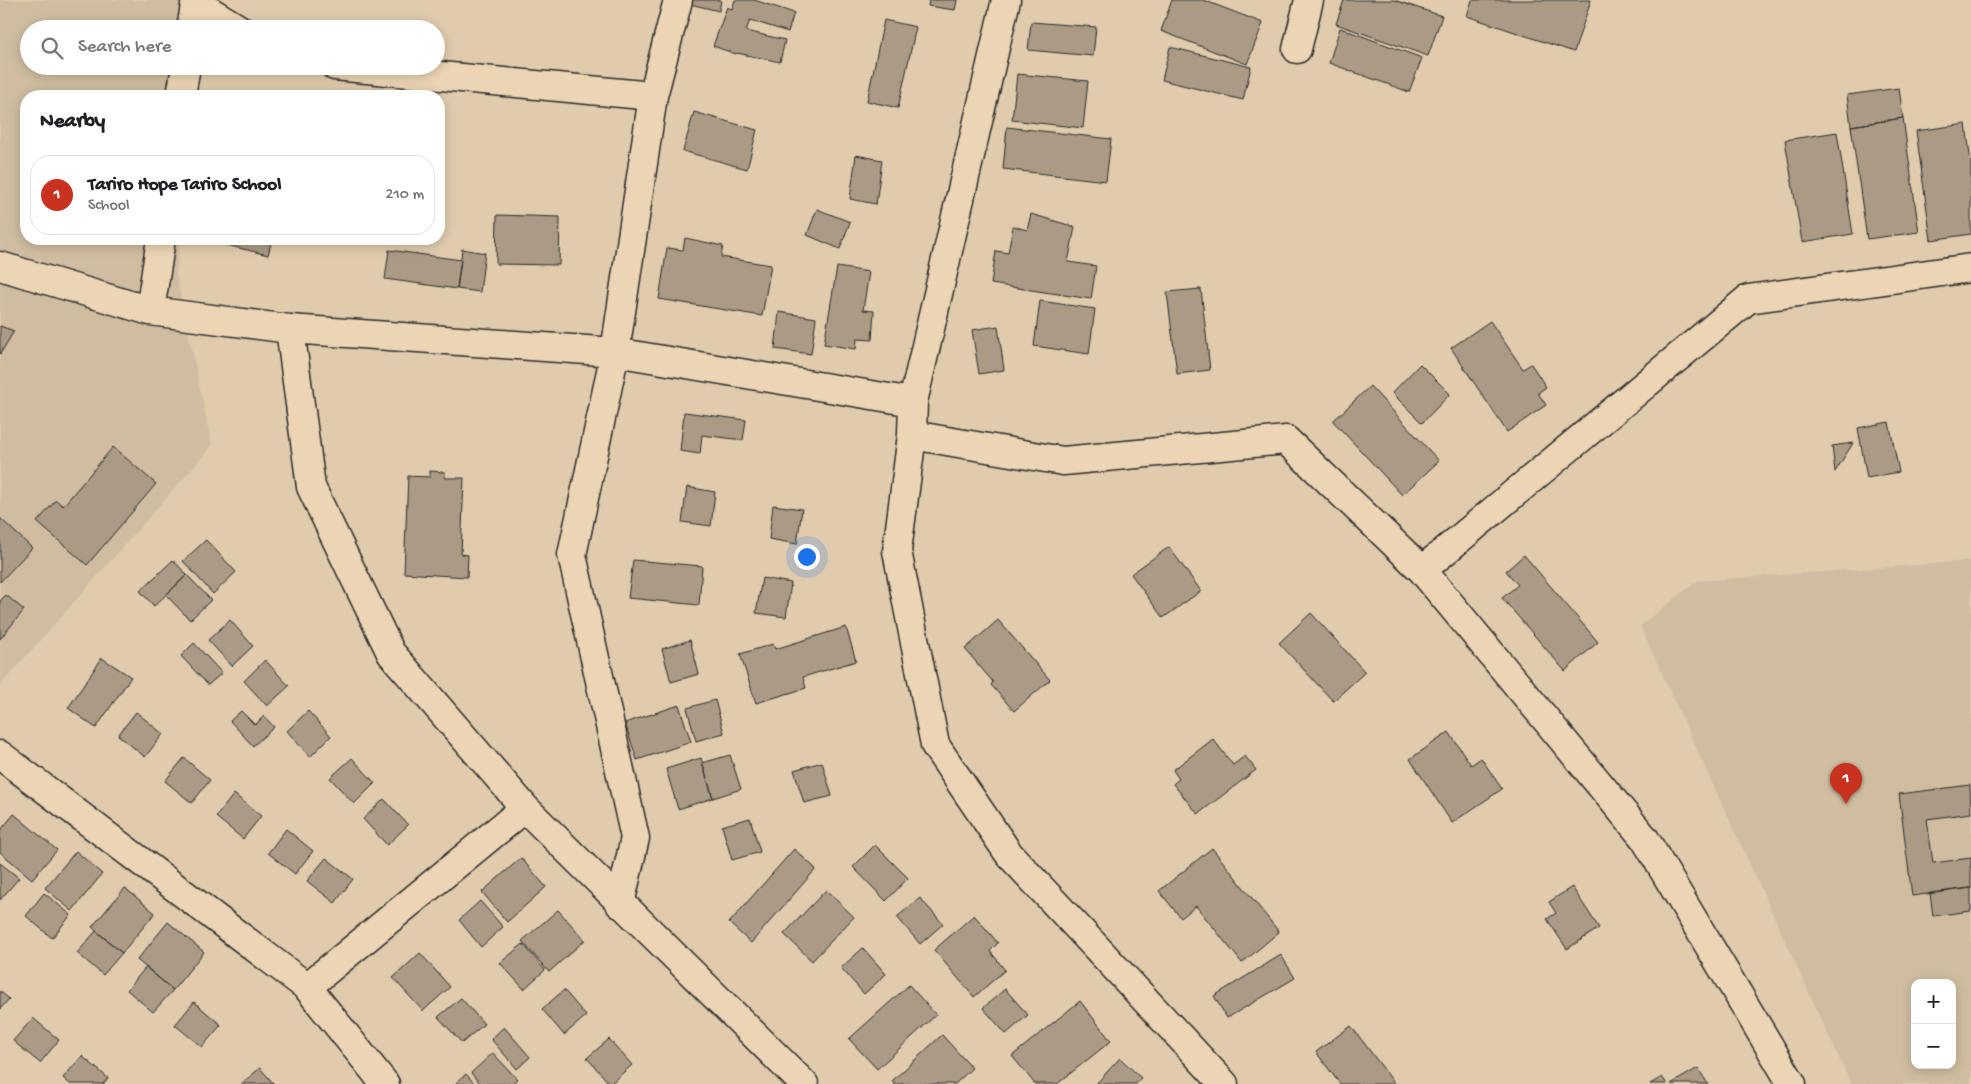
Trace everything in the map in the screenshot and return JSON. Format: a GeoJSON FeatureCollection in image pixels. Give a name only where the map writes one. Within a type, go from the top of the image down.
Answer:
{"type":"FeatureCollection","features":[{"type":"Feature","properties":{"kind":"street"},"geometry":{"type":"LineString","coordinates":[[620,904],[635,838],[572,555],[615,352],[653,96],[678,0]]}},
{"type":"Feature","properties":{"kind":"street"},"geometry":{"type":"LineString","coordinates":[[1006,0],[913,402],[912,434],[897,551],[935,745],[1009,854],[1224,1084]]}},
{"type":"Feature","properties":{"kind":"street"},"geometry":{"type":"LineString","coordinates":[[1297,49],[1309,0]]}},
{"type":"Feature","properties":{"kind":"street"},"geometry":{"type":"LineString","coordinates":[[192,20],[195,1],[225,20]]}},
{"type":"Feature","properties":{"kind":"street"},"geometry":{"type":"LineString","coordinates":[[183,90],[185,75]]}},
{"type":"Feature","properties":{"kind":"street"},"geometry":{"type":"LineString","coordinates":[[430,75],[653,96]]}},
{"type":"Feature","properties":{"kind":"street"},"geometry":{"type":"LineString","coordinates":[[150,311],[159,245]]}},
{"type":"Feature","properties":{"kind":"street"},"geometry":{"type":"LineString","coordinates":[[0,266],[150,311],[290,329],[615,352],[913,402]]}},
{"type":"Feature","properties":{"kind":"street"},"geometry":{"type":"LineString","coordinates":[[1422,570],[1748,299],[1971,268]]}},
{"type":"Feature","properties":{"kind":"street"},"geometry":{"type":"LineString","coordinates":[[290,329],[312,487],[390,653],[525,808],[804,1084]]}},
{"type":"Feature","properties":{"kind":"street"},"geometry":{"type":"LineString","coordinates":[[912,434],[1063,461],[1286,440],[1422,570],[1645,839],[1792,1084]]}},
{"type":"Feature","properties":{"kind":"street"},"geometry":{"type":"LineString","coordinates":[[0,754],[307,987],[384,1084]]}},
{"type":"Feature","properties":{"kind":"street"},"geometry":{"type":"LineString","coordinates":[[307,987],[525,808]]}},
{"type":"Feature","properties":{"kind":"shaded area"},"geometry":{"type":"Polygon","coordinates":[[[0,0],[208,0],[206,20],[20,20],[20,75],[199,75],[198,90],[20,90],[20,245],[179,245],[176,273],[212,446],[0,686],[0,0]]]}},
{"type":"Feature","properties":{"kind":"shaded area"},"geometry":{"type":"Polygon","coordinates":[[[1971,561],[1971,1084],[1851,1084],[1640,626],[1697,581],[1971,561]]]}},
{"type":"Feature","properties":{"kind":"building"},"geometry":{"type":"Polygon","coordinates":[[[691,0],[721,0],[719,11],[690,4],[691,0]]]}},
{"type":"Feature","properties":{"kind":"building"},"geometry":{"type":"Polygon","coordinates":[[[735,0],[754,0],[794,13],[788,32],[750,20],[746,31],[785,40],[780,62],[736,54],[713,46],[727,7],[732,9],[735,0]]]}},
{"type":"Feature","properties":{"kind":"building"},"geometry":{"type":"Polygon","coordinates":[[[929,0],[957,0],[955,10],[928,6],[929,0]]]}},
{"type":"Feature","properties":{"kind":"building"},"geometry":{"type":"Polygon","coordinates":[[[1172,0],[1203,0],[1263,23],[1247,64],[1161,31],[1172,0]]]}},
{"type":"Feature","properties":{"kind":"building"},"geometry":{"type":"Polygon","coordinates":[[[1344,0],[1394,0],[1442,16],[1428,56],[1336,24],[1344,0]]]}},
{"type":"Feature","properties":{"kind":"building"},"geometry":{"type":"Polygon","coordinates":[[[1472,0],[1591,0],[1574,52],[1467,16],[1472,0]]]}},
{"type":"Feature","properties":{"kind":"building"},"geometry":{"type":"Polygon","coordinates":[[[884,20],[916,27],[898,108],[867,101],[884,20]]]}},
{"type":"Feature","properties":{"kind":"building"},"geometry":{"type":"Polygon","coordinates":[[[1031,22],[1096,27],[1093,56],[1028,50],[1031,22]]]}},
{"type":"Feature","properties":{"kind":"building"},"geometry":{"type":"Polygon","coordinates":[[[1340,28],[1422,58],[1409,92],[1329,63],[1340,28]]]}},
{"type":"Feature","properties":{"kind":"building"},"geometry":{"type":"Polygon","coordinates":[[[1170,47],[1251,67],[1243,100],[1162,80],[1170,47]]]}},
{"type":"Feature","properties":{"kind":"building"},"geometry":{"type":"Polygon","coordinates":[[[1017,74],[1088,81],[1083,128],[1012,120],[1017,74]]]}},
{"type":"Feature","properties":{"kind":"building"},"geometry":{"type":"Polygon","coordinates":[[[1899,88],[1903,118],[1851,126],[1847,95],[1899,88]]]}},
{"type":"Feature","properties":{"kind":"building"},"geometry":{"type":"Polygon","coordinates":[[[694,112],[757,130],[747,169],[683,151],[694,112]]]}},
{"type":"Feature","properties":{"kind":"building"},"geometry":{"type":"Polygon","coordinates":[[[1903,118],[1919,232],[1867,239],[1851,126],[1903,118]]]}},
{"type":"Feature","properties":{"kind":"building"},"geometry":{"type":"Polygon","coordinates":[[[1966,124],[1971,164],[1971,234],[1931,240],[1916,131],[1966,124]]]}},
{"type":"Feature","properties":{"kind":"building"},"geometry":{"type":"Polygon","coordinates":[[[1007,127],[1111,139],[1106,181],[1003,169],[1007,127]]]}},
{"type":"Feature","properties":{"kind":"building"},"geometry":{"type":"Polygon","coordinates":[[[1837,132],[1853,234],[1802,242],[1785,140],[1837,132]]]}},
{"type":"Feature","properties":{"kind":"building"},"geometry":{"type":"Polygon","coordinates":[[[856,155],[882,160],[876,204],[850,199],[856,155]]]}},
{"type":"Feature","properties":{"kind":"building"},"geometry":{"type":"Polygon","coordinates":[[[817,209],[850,222],[840,249],[807,235],[817,209]]]}},
{"type":"Feature","properties":{"kind":"building"},"geometry":{"type":"Polygon","coordinates":[[[1031,214],[1075,227],[1068,262],[1096,266],[1091,299],[991,284],[996,251],[1008,253],[1013,226],[1027,230],[1031,214]]]}},
{"type":"Feature","properties":{"kind":"building"},"geometry":{"type":"Polygon","coordinates":[[[497,215],[560,217],[559,265],[496,264],[497,215]]]}},
{"type":"Feature","properties":{"kind":"building"},"geometry":{"type":"Polygon","coordinates":[[[685,238],[723,246],[721,257],[771,265],[762,316],[659,299],[667,248],[683,250],[685,238]]]}},
{"type":"Feature","properties":{"kind":"building"},"geometry":{"type":"Polygon","coordinates":[[[227,245],[270,245],[268,255],[227,245]]]}},
{"type":"Feature","properties":{"kind":"building"},"geometry":{"type":"Polygon","coordinates":[[[462,249],[485,253],[480,292],[457,289],[462,249]]]}},
{"type":"Feature","properties":{"kind":"building"},"geometry":{"type":"Polygon","coordinates":[[[389,250],[461,260],[457,289],[385,279],[389,250]]]}},
{"type":"Feature","properties":{"kind":"building"},"geometry":{"type":"Polygon","coordinates":[[[837,267],[869,272],[863,310],[874,311],[872,340],[857,339],[856,349],[824,344],[837,267]]]}},
{"type":"Feature","properties":{"kind":"building"},"geometry":{"type":"Polygon","coordinates":[[[1201,289],[1210,370],[1177,374],[1167,292],[1201,289]]]}},
{"type":"Feature","properties":{"kind":"building"},"geometry":{"type":"Polygon","coordinates":[[[1040,301],[1095,309],[1089,354],[1034,346],[1040,301]]]}},
{"type":"Feature","properties":{"kind":"building"},"geometry":{"type":"Polygon","coordinates":[[[779,312],[816,318],[811,354],[775,349],[779,312]]]}},
{"type":"Feature","properties":{"kind":"building"},"geometry":{"type":"Polygon","coordinates":[[[1490,321],[1523,369],[1531,364],[1546,387],[1538,393],[1546,405],[1507,432],[1451,348],[1490,321]]]}},
{"type":"Feature","properties":{"kind":"building"},"geometry":{"type":"Polygon","coordinates":[[[0,326],[14,331],[0,354],[0,326]]]}},
{"type":"Feature","properties":{"kind":"building"},"geometry":{"type":"Polygon","coordinates":[[[998,326],[1004,370],[979,374],[972,330],[998,326]]]}},
{"type":"Feature","properties":{"kind":"building"},"geometry":{"type":"Polygon","coordinates":[[[1420,364],[1450,394],[1422,423],[1392,393],[1420,364]]]}},
{"type":"Feature","properties":{"kind":"building"},"geometry":{"type":"Polygon","coordinates":[[[1370,386],[1439,461],[1402,495],[1333,421],[1370,386]]]}},
{"type":"Feature","properties":{"kind":"building"},"geometry":{"type":"Polygon","coordinates":[[[684,412],[746,420],[743,440],[702,435],[700,454],[680,451],[684,412]]]}},
{"type":"Feature","properties":{"kind":"building"},"geometry":{"type":"Polygon","coordinates":[[[1889,422],[1899,472],[1867,478],[1858,428],[1889,422]]]}},
{"type":"Feature","properties":{"kind":"building"},"geometry":{"type":"Polygon","coordinates":[[[1853,443],[1835,472],[1832,446],[1853,443]]]}},
{"type":"Feature","properties":{"kind":"building"},"geometry":{"type":"Polygon","coordinates":[[[113,447],[156,484],[87,565],[37,522],[56,500],[63,506],[113,447]]]}},
{"type":"Feature","properties":{"kind":"building"},"geometry":{"type":"Polygon","coordinates":[[[430,471],[445,472],[445,478],[464,478],[461,554],[468,555],[467,577],[404,573],[408,476],[430,477],[430,471]]]}},
{"type":"Feature","properties":{"kind":"building"},"geometry":{"type":"Polygon","coordinates":[[[687,487],[715,492],[711,526],[682,522],[687,487]]]}},
{"type":"Feature","properties":{"kind":"building"},"geometry":{"type":"Polygon","coordinates":[[[773,505],[802,509],[797,544],[769,539],[773,505]]]}},
{"type":"Feature","properties":{"kind":"building"},"geometry":{"type":"Polygon","coordinates":[[[0,518],[32,548],[0,582],[0,518]]]}},
{"type":"Feature","properties":{"kind":"building"},"geometry":{"type":"Polygon","coordinates":[[[206,540],[236,572],[213,594],[183,561],[206,540]]]}},
{"type":"Feature","properties":{"kind":"building"},"geometry":{"type":"Polygon","coordinates":[[[1169,547],[1201,591],[1163,618],[1131,574],[1169,547]]]}},
{"type":"Feature","properties":{"kind":"building"},"geometry":{"type":"Polygon","coordinates":[[[1524,555],[1598,642],[1565,671],[1502,598],[1518,585],[1506,571],[1524,555]]]}},
{"type":"Feature","properties":{"kind":"building"},"geometry":{"type":"Polygon","coordinates":[[[173,560],[187,575],[154,606],[140,591],[173,560]]]}},
{"type":"Feature","properties":{"kind":"building"},"geometry":{"type":"Polygon","coordinates":[[[633,560],[702,566],[699,605],[628,598],[633,560]]]}},
{"type":"Feature","properties":{"kind":"building"},"geometry":{"type":"Polygon","coordinates":[[[187,575],[211,600],[190,620],[166,595],[187,575]]]}},
{"type":"Feature","properties":{"kind":"building"},"geometry":{"type":"Polygon","coordinates":[[[762,578],[791,583],[786,617],[756,613],[762,578]]]}},
{"type":"Feature","properties":{"kind":"building"},"geometry":{"type":"Polygon","coordinates":[[[6,595],[24,610],[0,639],[0,601],[6,595]]]}},
{"type":"Feature","properties":{"kind":"building"},"geometry":{"type":"Polygon","coordinates":[[[1311,613],[1365,672],[1333,701],[1279,643],[1311,613]]]}},
{"type":"Feature","properties":{"kind":"building"},"geometry":{"type":"Polygon","coordinates":[[[230,620],[253,646],[232,666],[208,640],[230,620]]]}},
{"type":"Feature","properties":{"kind":"building"},"geometry":{"type":"Polygon","coordinates":[[[998,620],[1050,680],[1014,711],[991,685],[993,682],[965,649],[998,620]]]}},
{"type":"Feature","properties":{"kind":"building"},"geometry":{"type":"Polygon","coordinates":[[[846,627],[856,661],[803,677],[806,688],[756,703],[740,654],[773,644],[775,649],[846,627]]]}},
{"type":"Feature","properties":{"kind":"building"},"geometry":{"type":"Polygon","coordinates":[[[690,640],[699,674],[671,682],[662,649],[690,640]]]}},
{"type":"Feature","properties":{"kind":"building"},"geometry":{"type":"Polygon","coordinates":[[[194,643],[222,673],[208,685],[181,656],[194,643]]]}},
{"type":"Feature","properties":{"kind":"building"},"geometry":{"type":"Polygon","coordinates":[[[102,658],[131,677],[96,728],[68,708],[102,658]]]}},
{"type":"Feature","properties":{"kind":"building"},"geometry":{"type":"Polygon","coordinates":[[[265,660],[289,686],[267,706],[244,681],[265,660]]]}},
{"type":"Feature","properties":{"kind":"building"},"geometry":{"type":"Polygon","coordinates":[[[715,700],[724,733],[696,741],[687,708],[715,700]]]}},
{"type":"Feature","properties":{"kind":"building"},"geometry":{"type":"Polygon","coordinates":[[[679,705],[691,742],[637,760],[625,723],[679,705]]]}},
{"type":"Feature","properties":{"kind":"building"},"geometry":{"type":"Polygon","coordinates":[[[241,711],[255,725],[264,716],[274,727],[253,746],[230,721],[241,711]]]}},
{"type":"Feature","properties":{"kind":"building"},"geometry":{"type":"Polygon","coordinates":[[[308,711],[331,736],[310,757],[287,731],[308,711]]]}},
{"type":"Feature","properties":{"kind":"building"},"geometry":{"type":"Polygon","coordinates":[[[136,712],[163,734],[145,757],[118,735],[136,712]]]}},
{"type":"Feature","properties":{"kind":"building"},"geometry":{"type":"Polygon","coordinates":[[[1449,732],[1471,765],[1481,758],[1502,789],[1452,823],[1410,759],[1449,732]]]}},
{"type":"Feature","properties":{"kind":"building"},"geometry":{"type":"Polygon","coordinates":[[[1213,739],[1233,765],[1245,756],[1256,770],[1198,814],[1173,784],[1179,779],[1173,770],[1213,739]]]}},
{"type":"Feature","properties":{"kind":"building"},"geometry":{"type":"Polygon","coordinates":[[[730,755],[741,789],[713,798],[702,763],[730,755]]]}},
{"type":"Feature","properties":{"kind":"building"},"geometry":{"type":"Polygon","coordinates":[[[184,758],[210,780],[192,803],[165,781],[184,758]]]}},
{"type":"Feature","properties":{"kind":"building"},"geometry":{"type":"Polygon","coordinates":[[[352,758],[375,783],[354,804],[330,778],[352,758]]]}},
{"type":"Feature","properties":{"kind":"building"},"geometry":{"type":"Polygon","coordinates":[[[701,758],[713,798],[678,809],[666,769],[701,758]]]}},
{"type":"Feature","properties":{"kind":"building"},"geometry":{"type":"Polygon","coordinates":[[[822,762],[832,796],[804,803],[794,770],[822,762]]]}},
{"type":"Feature","properties":{"kind":"building"},"geometry":{"type":"Polygon","coordinates":[[[1970,785],[1971,813],[1927,819],[1933,863],[1971,858],[1971,888],[1912,896],[1899,794],[1970,785]]]}},
{"type":"Feature","properties":{"kind":"building"},"geometry":{"type":"Polygon","coordinates":[[[234,794],[261,816],[243,839],[216,817],[234,794]]]}},
{"type":"Feature","properties":{"kind":"building"},"geometry":{"type":"Polygon","coordinates":[[[384,799],[408,825],[387,845],[363,819],[384,799]]]}},
{"type":"Feature","properties":{"kind":"building"},"geometry":{"type":"Polygon","coordinates":[[[14,814],[57,850],[32,879],[0,852],[0,831],[14,814]]]}},
{"type":"Feature","properties":{"kind":"building"},"geometry":{"type":"Polygon","coordinates":[[[750,818],[760,852],[732,860],[722,826],[750,818]]]}},
{"type":"Feature","properties":{"kind":"building"},"geometry":{"type":"Polygon","coordinates":[[[286,829],[313,851],[295,874],[268,853],[286,829]]]}},
{"type":"Feature","properties":{"kind":"building"},"geometry":{"type":"Polygon","coordinates":[[[875,845],[908,878],[886,901],[853,867],[875,845]]]}},
{"type":"Feature","properties":{"kind":"building"},"geometry":{"type":"Polygon","coordinates":[[[1212,848],[1279,932],[1242,963],[1196,906],[1181,918],[1159,891],[1212,848]]]}},
{"type":"Feature","properties":{"kind":"building"},"geometry":{"type":"Polygon","coordinates":[[[794,849],[816,869],[751,943],[729,923],[794,849]]]}},
{"type":"Feature","properties":{"kind":"building"},"geometry":{"type":"Polygon","coordinates":[[[76,851],[102,874],[72,911],[45,888],[76,851]]]}},
{"type":"Feature","properties":{"kind":"building"},"geometry":{"type":"Polygon","coordinates":[[[326,858],[353,879],[335,903],[307,881],[326,858]]]}},
{"type":"Feature","properties":{"kind":"building"},"geometry":{"type":"Polygon","coordinates":[[[521,858],[546,887],[507,922],[482,892],[521,858]]]}},
{"type":"Feature","properties":{"kind":"building"},"geometry":{"type":"Polygon","coordinates":[[[0,863],[19,878],[0,900],[0,863]]]}},
{"type":"Feature","properties":{"kind":"building"},"geometry":{"type":"Polygon","coordinates":[[[1572,887],[1599,928],[1567,949],[1547,919],[1556,913],[1549,902],[1572,887]]]}},
{"type":"Feature","properties":{"kind":"building"},"geometry":{"type":"Polygon","coordinates":[[[125,888],[155,913],[122,953],[92,927],[125,888]]]}},
{"type":"Feature","properties":{"kind":"building"},"geometry":{"type":"Polygon","coordinates":[[[1971,888],[1971,911],[1933,916],[1930,893],[1971,888]]]}},
{"type":"Feature","properties":{"kind":"building"},"geometry":{"type":"Polygon","coordinates":[[[826,890],[854,917],[812,961],[784,934],[826,890]]]}},
{"type":"Feature","properties":{"kind":"building"},"geometry":{"type":"Polygon","coordinates":[[[44,893],[71,915],[52,938],[26,916],[44,893]]]}},
{"type":"Feature","properties":{"kind":"building"},"geometry":{"type":"Polygon","coordinates":[[[920,898],[943,924],[920,944],[897,917],[920,898]]]}},
{"type":"Feature","properties":{"kind":"building"},"geometry":{"type":"Polygon","coordinates":[[[480,901],[503,927],[481,947],[459,920],[480,901]]]}},
{"type":"Feature","properties":{"kind":"building"},"geometry":{"type":"Polygon","coordinates":[[[558,910],[585,940],[549,972],[522,941],[558,910]]]}},
{"type":"Feature","properties":{"kind":"building"},"geometry":{"type":"Polygon","coordinates":[[[974,915],[998,943],[990,951],[1005,970],[974,997],[934,950],[974,915]]]}},
{"type":"Feature","properties":{"kind":"building"},"geometry":{"type":"Polygon","coordinates":[[[168,922],[204,952],[173,990],[137,960],[168,922]]]}},
{"type":"Feature","properties":{"kind":"building"},"geometry":{"type":"Polygon","coordinates":[[[96,931],[122,953],[103,975],[77,953],[96,931]]]}},
{"type":"Feature","properties":{"kind":"building"},"geometry":{"type":"Polygon","coordinates":[[[523,944],[545,970],[524,989],[500,963],[523,944]]]}},
{"type":"Feature","properties":{"kind":"building"},"geometry":{"type":"Polygon","coordinates":[[[863,948],[886,974],[864,994],[841,968],[863,948]]]}},
{"type":"Feature","properties":{"kind":"building"},"geometry":{"type":"Polygon","coordinates":[[[420,953],[450,987],[423,1011],[393,978],[420,953]]]}},
{"type":"Feature","properties":{"kind":"building"},"geometry":{"type":"Polygon","coordinates":[[[1281,955],[1295,978],[1227,1018],[1214,996],[1281,955]]]}},
{"type":"Feature","properties":{"kind":"building"},"geometry":{"type":"Polygon","coordinates":[[[146,967],[173,990],[153,1012],[127,990],[146,967]]]}},
{"type":"Feature","properties":{"kind":"building"},"geometry":{"type":"Polygon","coordinates":[[[909,985],[936,1015],[877,1069],[849,1039],[909,985]]]}},
{"type":"Feature","properties":{"kind":"building"},"geometry":{"type":"Polygon","coordinates":[[[1005,989],[1028,1015],[1006,1034],[983,1008],[1005,989]]]}},
{"type":"Feature","properties":{"kind":"building"},"geometry":{"type":"Polygon","coordinates":[[[564,990],[586,1016],[564,1035],[542,1009],[564,990]]]}},
{"type":"Feature","properties":{"kind":"building"},"geometry":{"type":"Polygon","coordinates":[[[0,991],[9,999],[0,1009],[0,991]]]}},
{"type":"Feature","properties":{"kind":"building"},"geometry":{"type":"Polygon","coordinates":[[[461,998],[484,1024],[462,1043],[438,1017],[461,998]]]}},
{"type":"Feature","properties":{"kind":"building"},"geometry":{"type":"Polygon","coordinates":[[[1080,1001],[1111,1041],[1057,1084],[1035,1084],[1012,1056],[1080,1001]]]}},
{"type":"Feature","properties":{"kind":"building"},"geometry":{"type":"Polygon","coordinates":[[[194,1002],[221,1025],[202,1047],[175,1025],[194,1002]]]}},
{"type":"Feature","properties":{"kind":"building"},"geometry":{"type":"Polygon","coordinates":[[[33,1018],[59,1040],[40,1063],[13,1041],[33,1018]]]}},
{"type":"Feature","properties":{"kind":"building"},"geometry":{"type":"Polygon","coordinates":[[[1351,1026],[1395,1084],[1340,1084],[1316,1052],[1351,1026]]]}},
{"type":"Feature","properties":{"kind":"building"},"geometry":{"type":"Polygon","coordinates":[[[504,1027],[530,1057],[517,1069],[491,1039],[504,1027]]]}},
{"type":"Feature","properties":{"kind":"building"},"geometry":{"type":"Polygon","coordinates":[[[942,1035],[972,1068],[955,1084],[894,1084],[892,1081],[942,1035]]]}},
{"type":"Feature","properties":{"kind":"building"},"geometry":{"type":"Polygon","coordinates":[[[609,1039],[632,1065],[610,1084],[587,1058],[609,1039]]]}},
{"type":"Feature","properties":{"kind":"building"},"geometry":{"type":"Polygon","coordinates":[[[493,1053],[517,1079],[511,1084],[481,1084],[471,1073],[493,1053]]]}},
{"type":"Feature","properties":{"kind":"building"},"geometry":{"type":"Polygon","coordinates":[[[82,1056],[108,1078],[103,1084],[70,1084],[63,1078],[82,1056]]]}},
{"type":"Feature","properties":{"kind":"building"},"geometry":{"type":"Polygon","coordinates":[[[1120,1058],[1141,1078],[1136,1084],[1096,1084],[1120,1058]]]}},
{"type":"Feature","properties":{"kind":"building"},"geometry":{"type":"Polygon","coordinates":[[[260,1068],[274,1084],[241,1084],[260,1068]]]}},
{"type":"Feature","properties":{"kind":"building"},"geometry":{"type":"Polygon","coordinates":[[[1698,1068],[1708,1084],[1671,1084],[1698,1068]]]}},
{"type":"Feature","properties":{"kind":"building"},"geometry":{"type":"Polygon","coordinates":[[[466,1074],[475,1084],[455,1084],[466,1074]]]}},
{"type":"Feature","properties":{"kind":"building"},"geometry":{"type":"Polygon","coordinates":[[[1662,1077],[1667,1084],[1650,1084],[1662,1077]]]}},
{"type":"Feature","properties":{"kind":"place","name":"Tariro Hope Tariro School"},"geometry":{"type":"Point","coordinates":[1846,804]}}]}
